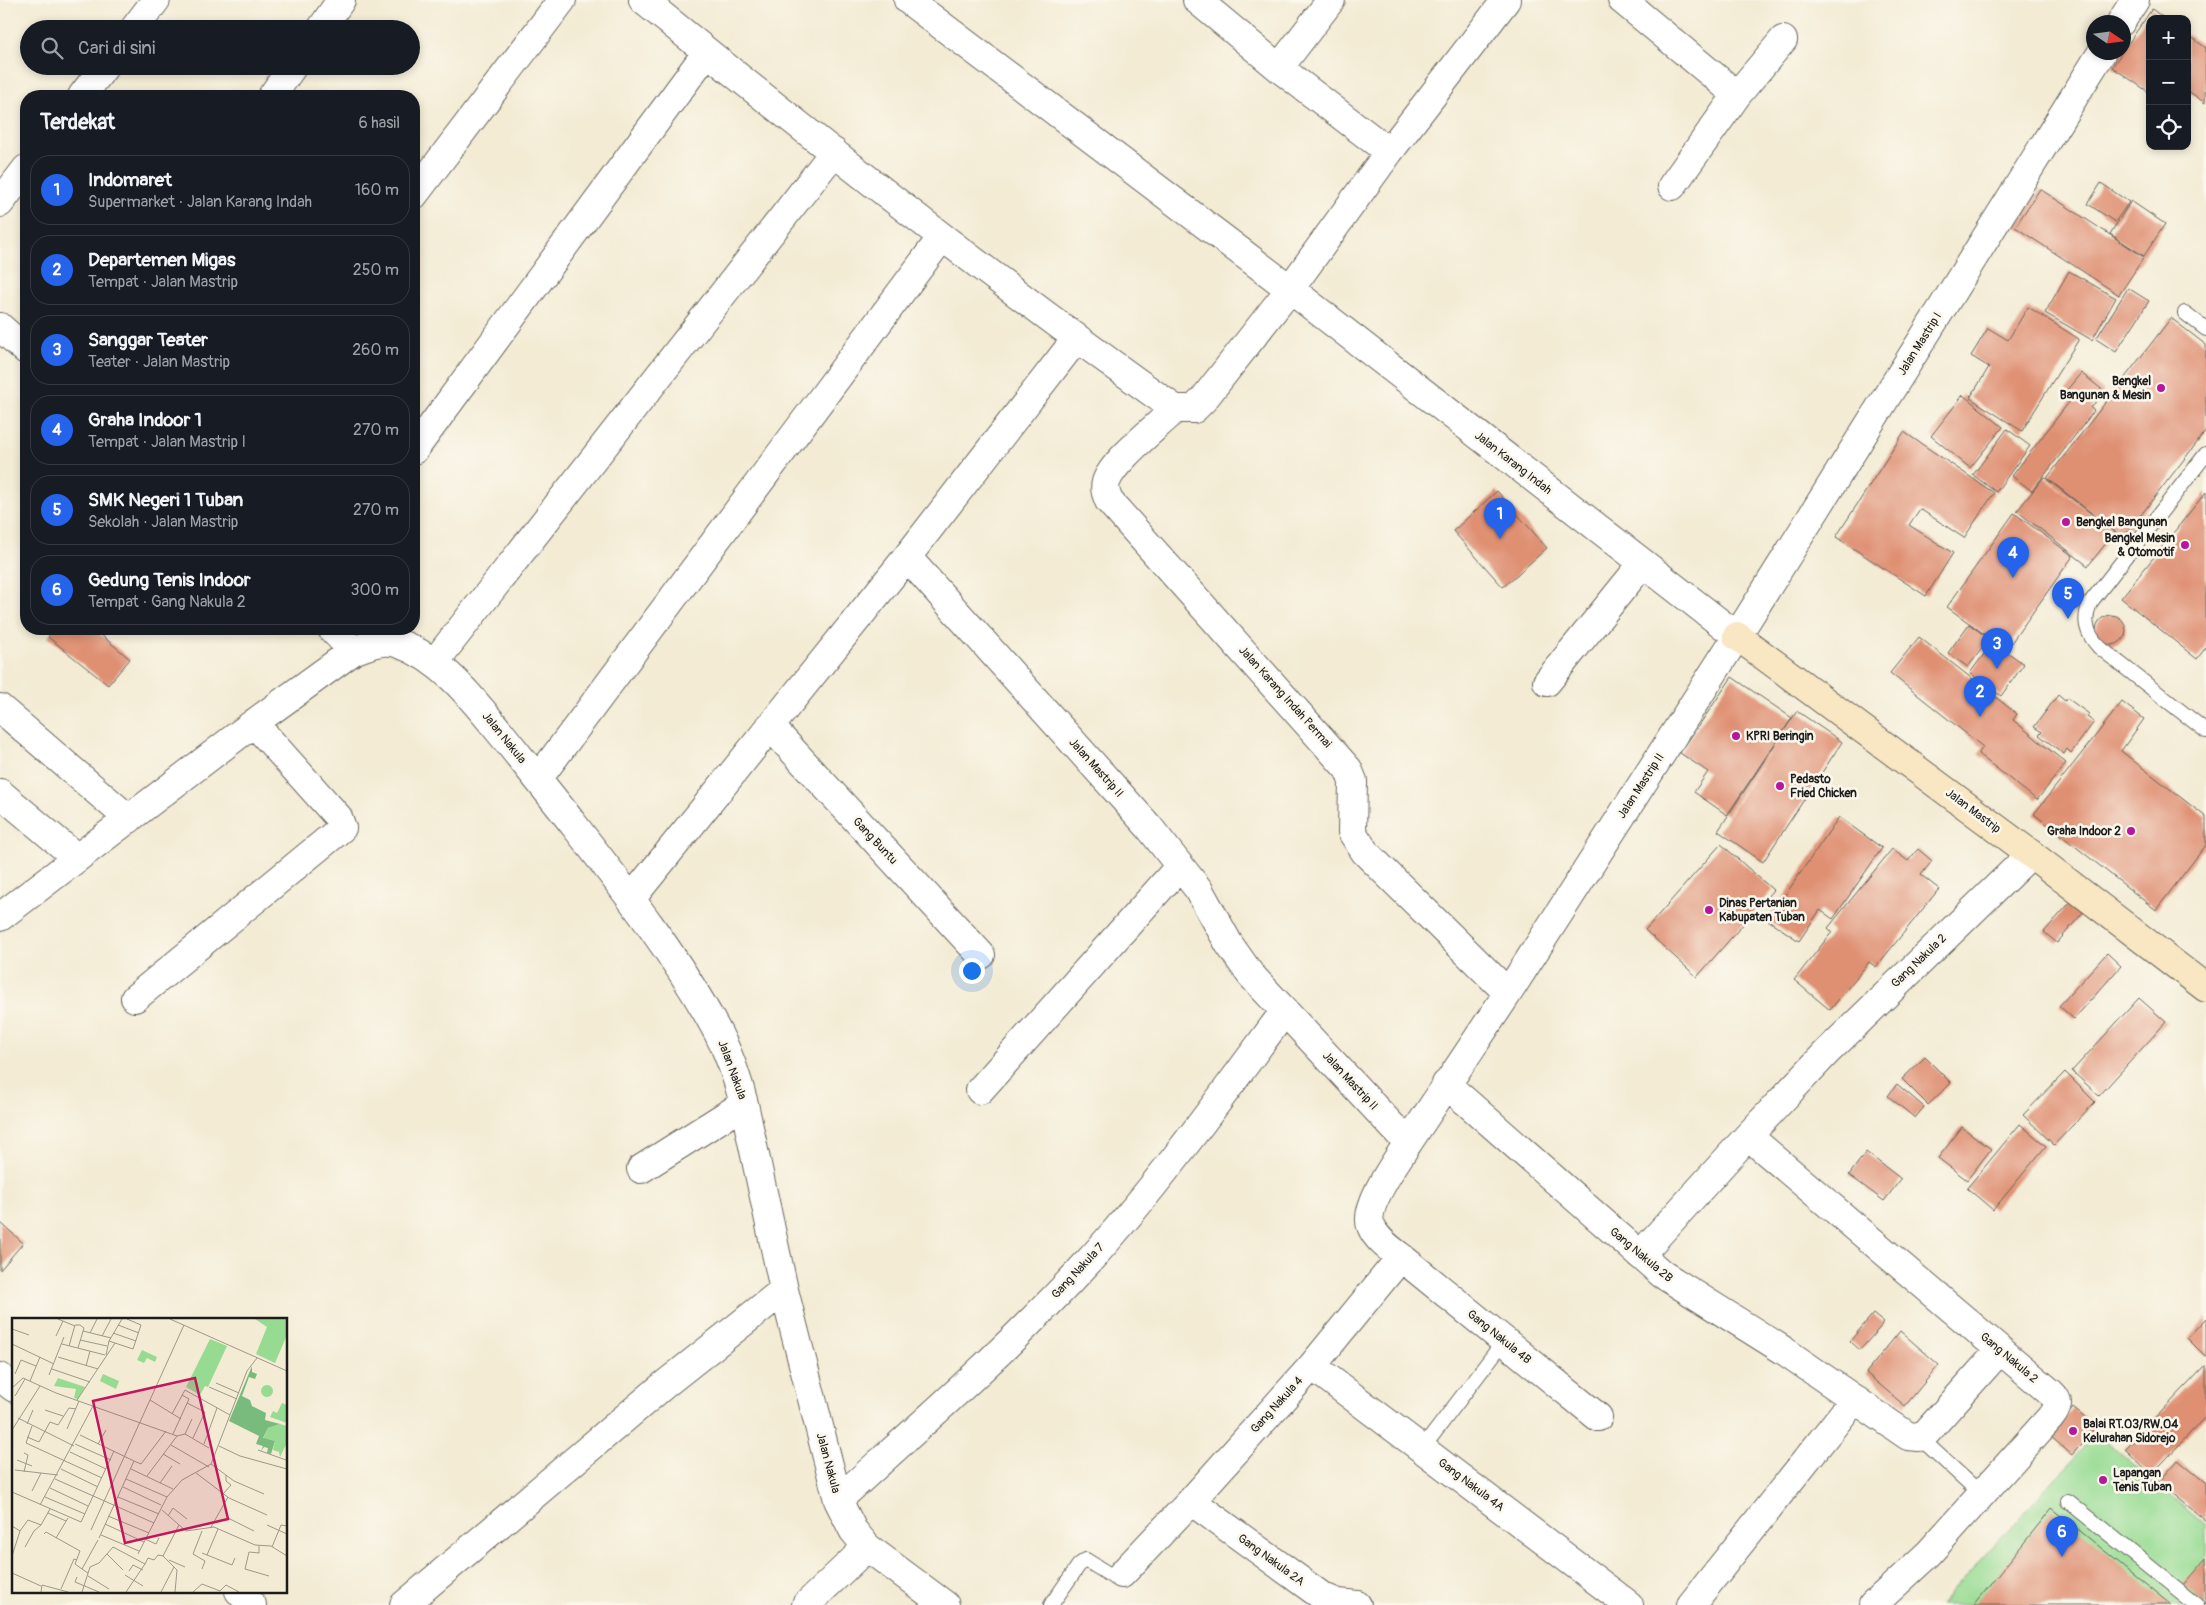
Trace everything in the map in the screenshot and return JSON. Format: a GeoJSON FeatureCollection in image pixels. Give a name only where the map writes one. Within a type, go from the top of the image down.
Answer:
{"type":"FeatureCollection","features":[{"type":"Feature","properties":{"kind":"street"},"geometry":{"type":"LineString","coordinates":[[141,20],[156,0]]}},
{"type":"Feature","properties":{"kind":"street"},"geometry":{"type":"LineString","coordinates":[[328,20],[342,0]]}},
{"type":"Feature","properties":{"kind":"street"},"geometry":{"type":"LineString","coordinates":[[420,187],[562,0]]}},
{"type":"Feature","properties":{"kind":"street"},"geometry":{"type":"LineString","coordinates":[[643,0],[942,237],[1076,339],[1175,409],[1194,409],[1203,400],[1290,289],[1389,152],[1506,0]]}},
{"type":"Feature","properties":{"kind":"street","name":"Jalan Karang Indah"},"geometry":{"type":"LineString","coordinates":[[908,0],[1290,289],[1737,636]]}},
{"type":"Feature","properties":{"kind":"street"},"geometry":{"type":"LineString","coordinates":[[1197,0],[1279,68],[1389,152]]}},
{"type":"Feature","properties":{"kind":"street"},"geometry":{"type":"LineString","coordinates":[[1279,68],[1331,0]]}},
{"type":"Feature","properties":{"kind":"street"},"geometry":{"type":"LineString","coordinates":[[1622,0],[1737,95]]}},
{"type":"Feature","properties":{"kind":"street"},"geometry":{"type":"LineString","coordinates":[[2125,15],[2135,0]]}},
{"type":"Feature","properties":{"kind":"street"},"geometry":{"type":"LineString","coordinates":[[1672,186],[1737,95],[1783,40]]}},
{"type":"Feature","properties":{"kind":"street"},"geometry":{"type":"LineString","coordinates":[[420,442],[707,52]]}},
{"type":"Feature","properties":{"kind":"street","name":"Jalan Mastrip I"},"geometry":{"type":"LineString","coordinates":[[1737,636],[2097,60]]}},
{"type":"Feature","properties":{"kind":"street"},"geometry":{"type":"LineString","coordinates":[[87,90],[98,75]]}},
{"type":"Feature","properties":{"kind":"street"},"geometry":{"type":"LineString","coordinates":[[276,90],[287,75]]}},
{"type":"Feature","properties":{"kind":"street"},"geometry":{"type":"LineString","coordinates":[[434,663],[834,152]]}},
{"type":"Feature","properties":{"kind":"street"},"geometry":{"type":"LineString","coordinates":[[0,203],[20,177]]}},
{"type":"Feature","properties":{"kind":"street"},"geometry":{"type":"LineString","coordinates":[[538,779],[942,237]]}},
{"type":"Feature","properties":{"kind":"street"},"geometry":{"type":"LineString","coordinates":[[0,327],[20,345]]}},
{"type":"Feature","properties":{"kind":"street"},"geometry":{"type":"LineString","coordinates":[[632,899],[907,557],[1076,339]]}},
{"type":"Feature","properties":{"kind":"street","name":"Jalan Karang Indah Permai"},"geometry":{"type":"LineString","coordinates":[[1175,409],[1117,464],[1105,483],[1105,491],[1109,501],[1348,769],[1353,781],[1352,832],[1365,852],[1508,993]]}},
{"type":"Feature","properties":{"kind":"street","name":"Jalan Mastrip II"},"geometry":{"type":"LineString","coordinates":[[907,557],[1149,827],[1199,890],[1236,956],[1284,1012],[1408,1142],[1508,993],[1737,636]]}},
{"type":"Feature","properties":{"kind":"street"},"geometry":{"type":"LineString","coordinates":[[1547,682],[1643,563]]}},
{"type":"Feature","properties":{"kind":"street"},"geometry":{"type":"LineString","coordinates":[[338,635],[353,651]]}},
{"type":"Feature","properties":{"kind":"street","name":"Jalan Mastrip"},"geometry":{"type":"LineString","coordinates":[[1737,636],[2031,854],[2206,988]]}},
{"type":"Feature","properties":{"kind":"street","name":"Jalan Nakula"},"geometry":{"type":"LineString","coordinates":[[0,917],[254,723],[353,651],[370,644],[390,641],[409,648],[434,663],[473,700],[632,899],[719,1034],[730,1059],[744,1104],[784,1290],[838,1500],[853,1530],[867,1547],[945,1605]]}},
{"type":"Feature","properties":{"kind":"street"},"geometry":{"type":"LineString","coordinates":[[0,708],[128,819]]}},
{"type":"Feature","properties":{"kind":"street"},"geometry":{"type":"LineString","coordinates":[[135,998],[342,828],[338,817],[254,723]]}},
{"type":"Feature","properties":{"kind":"street","name":"Gang Buntu"},"geometry":{"type":"LineString","coordinates":[[770,726],[981,955]]}},
{"type":"Feature","properties":{"kind":"street"},"geometry":{"type":"LineString","coordinates":[[0,793],[77,858]]}},
{"type":"Feature","properties":{"kind":"street","name":"Gang Nakula 2"},"geometry":{"type":"LineString","coordinates":[[1640,1255],[1748,1136],[1841,1039],[2031,854]]}},
{"type":"Feature","properties":{"kind":"street"},"geometry":{"type":"LineString","coordinates":[[980,1090],[1180,866]]}},
{"type":"Feature","properties":{"kind":"street","name":"Gang Nakula 7"},"geometry":{"type":"LineString","coordinates":[[838,1500],[948,1400],[1088,1262],[1172,1160],[1284,1012]]}},
{"type":"Feature","properties":{"kind":"street","name":"Gang Nakula 2B"},"geometry":{"type":"LineString","coordinates":[[1446,1084],[1640,1255],[1680,1287],[1783,1350],[1900,1431],[1908,1436],[1919,1437]]}},
{"type":"Feature","properties":{"kind":"street"},"geometry":{"type":"LineString","coordinates":[[640,1169],[744,1104]]}},
{"type":"Feature","properties":{"kind":"street","name":"Gang Nakula 2"},"geometry":{"type":"LineString","coordinates":[[1748,1136],[2056,1397],[2058,1406],[1981,1494],[1929,1553],[1873,1605]]}},
{"type":"Feature","properties":{"kind":"street"},"geometry":{"type":"LineString","coordinates":[[1401,1257],[1379,1238],[1370,1225],[1370,1212],[1378,1193],[1408,1142]]}},
{"type":"Feature","properties":{"kind":"street","name":"Gang Nakula 4B"},"geometry":{"type":"LineString","coordinates":[[1401,1257],[1598,1417]]}},
{"type":"Feature","properties":{"kind":"street","name":"Gang Nakula 4"},"geometry":{"type":"LineString","coordinates":[[1122,1574],[1191,1502],[1312,1366],[1401,1257]]}},
{"type":"Feature","properties":{"kind":"street"},"geometry":{"type":"LineString","coordinates":[[404,1605],[664,1385],[784,1290]]}},
{"type":"Feature","properties":{"kind":"street"},"geometry":{"type":"LineString","coordinates":[[1919,1437],[1933,1425],[2000,1350]]}},
{"type":"Feature","properties":{"kind":"street","name":"Gang Nakula 4A"},"geometry":{"type":"LineString","coordinates":[[1312,1366],[1629,1605]]}},
{"type":"Feature","properties":{"kind":"street"},"geometry":{"type":"LineString","coordinates":[[0,1377],[12,1386]]}},
{"type":"Feature","properties":{"kind":"street"},"geometry":{"type":"LineString","coordinates":[[1691,1605],[1854,1400]]}},
{"type":"Feature","properties":{"kind":"street","name":"Gang Nakula 2A"},"geometry":{"type":"LineString","coordinates":[[1191,1502],[1323,1598],[1338,1603],[1357,1605]]}},
{"type":"Feature","properties":{"kind":"street"},"geometry":{"type":"LineString","coordinates":[[806,1605],[867,1547]]}},
{"type":"Feature","properties":{"kind":"street"},"geometry":{"type":"LineString","coordinates":[[240,1592],[252,1605]]}},
{"type":"Feature","properties":{"kind":"lane"},"geometry":{"type":"LineString","coordinates":[[2185,312],[2206,328]]}},
{"type":"Feature","properties":{"kind":"lane"},"geometry":{"type":"LineString","coordinates":[[2206,454],[2090,603],[2085,616],[2090,635],[2099,647],[2206,731]]}},
{"type":"Feature","properties":{"kind":"lane"},"geometry":{"type":"LineString","coordinates":[[1422,1449],[1504,1341]]}},
{"type":"Feature","properties":{"kind":"lane"},"geometry":{"type":"LineString","coordinates":[[1919,1437],[1981,1494]]}},
{"type":"Feature","properties":{"kind":"lane"},"geometry":{"type":"LineString","coordinates":[[2068,1501],[2197,1605]]}},
{"type":"Feature","properties":{"kind":"lane","name":"Gang Nakula 4"},"geometry":{"type":"LineString","coordinates":[[1051,1605],[1083,1561],[1090,1561],[1115,1578],[1122,1574]]}},
{"type":"Feature","properties":{"kind":"green space","name":"Lapangan Tenis Tuban"},"geometry":{"type":"Polygon","coordinates":[[[2097,1433],[2206,1526],[2206,1605],[1939,1605],[2097,1433]]]}},
{"type":"Feature","properties":{"kind":"building"},"geometry":{"type":"Polygon","coordinates":[[[2152,9],[2160,15],[2148,15],[2152,9]]]}},
{"type":"Feature","properties":{"kind":"building"},"geometry":{"type":"Polygon","coordinates":[[[2146,18],[2146,90],[2112,67],[2117,60],[2131,60],[2131,39],[2146,18]]]}},
{"type":"Feature","properties":{"kind":"building"},"geometry":{"type":"Polygon","coordinates":[[[2191,37],[2206,48],[2205,103],[2191,93],[2191,37]]]}},
{"type":"Feature","properties":{"kind":"building"},"geometry":{"type":"Polygon","coordinates":[[[2101,183],[2129,202],[2115,222],[2088,204],[2101,183]]]}},
{"type":"Feature","properties":{"kind":"building"},"geometry":{"type":"Polygon","coordinates":[[[2040,189],[2144,257],[2119,295],[2015,227],[2040,189]]]}},
{"type":"Feature","properties":{"kind":"building"},"geometry":{"type":"Polygon","coordinates":[[[2131,201],[2165,224],[2144,256],[2110,234],[2131,201]]]}},
{"type":"Feature","properties":{"kind":"building"},"geometry":{"type":"Polygon","coordinates":[[[2069,271],[2116,298],[2092,340],[2045,313],[2069,271]]]}},
{"type":"Feature","properties":{"kind":"building"},"geometry":{"type":"Polygon","coordinates":[[[2128,288],[2149,301],[2116,352],[2096,339],[2128,288]]]}},
{"type":"Feature","properties":{"kind":"building"},"geometry":{"type":"Polygon","coordinates":[[[2028,307],[2079,339],[2022,431],[1970,398],[1989,367],[1971,356],[1988,328],[2008,340],[2028,307]]]}},
{"type":"Feature","properties":{"kind":"building","name":"Bengkel Bangunan & Mesin"},"geometry":{"type":"Polygon","coordinates":[[[2171,318],[2206,345],[2206,431],[2123,538],[2047,478],[2171,318]]]}},
{"type":"Feature","properties":{"kind":"building"},"geometry":{"type":"Polygon","coordinates":[[[2081,373],[2104,391],[2091,408],[2094,411],[2032,491],[2012,476],[2073,397],[2066,391],[2081,373]]]}},
{"type":"Feature","properties":{"kind":"building"},"geometry":{"type":"Polygon","coordinates":[[[1963,395],[2003,427],[1970,468],[1931,436],[1963,395]]]}},
{"type":"Feature","properties":{"kind":"building"},"geometry":{"type":"Polygon","coordinates":[[[2007,429],[2030,446],[1996,492],[1973,475],[2007,429]]]}},
{"type":"Feature","properties":{"kind":"building"},"geometry":{"type":"Polygon","coordinates":[[[1904,432],[1994,493],[1964,538],[1920,509],[1909,525],[1953,553],[1926,596],[1836,537],[1904,432]]]}},
{"type":"Feature","properties":{"kind":"building","name":"Bengkel Bangunan"},"geometry":{"type":"Polygon","coordinates":[[[2044,477],[2115,532],[2088,566],[2017,511],[2044,477]]]}},
{"type":"Feature","properties":{"kind":"building"},"geometry":{"type":"Polygon","coordinates":[[[1497,491],[1547,548],[1503,587],[1453,531],[1497,491]]]}},
{"type":"Feature","properties":{"kind":"building","name":"Bengkel Mesin & Otomotif"},"geometry":{"type":"Polygon","coordinates":[[[2206,492],[2206,647],[2197,659],[2121,598],[2206,492]]]}},
{"type":"Feature","properties":{"kind":"building"},"geometry":{"type":"Polygon","coordinates":[[[2014,513],[2073,556],[2006,650],[1947,607],[2014,513]]]}},
{"type":"Feature","properties":{"kind":"building"},"geometry":{"type":"Polygon","coordinates":[[[2111,615],[2117,616],[2125,624],[2125,636],[2117,644],[2111,645],[2105,644],[2097,636],[2096,630],[2097,624],[2105,616],[2111,615]]]}},
{"type":"Feature","properties":{"kind":"building"},"geometry":{"type":"Polygon","coordinates":[[[1969,624],[1989,639],[1968,667],[1948,653],[1969,624]]]}},
{"type":"Feature","properties":{"kind":"building"},"geometry":{"type":"Polygon","coordinates":[[[50,635],[101,635],[130,659],[108,685],[48,637],[50,635]]]}},
{"type":"Feature","properties":{"kind":"building"},"geometry":{"type":"Polygon","coordinates":[[[1919,637],[2017,714],[2013,720],[2066,763],[2037,800],[1978,754],[1983,747],[1890,673],[1919,637]]]}},
{"type":"Feature","properties":{"kind":"building"},"geometry":{"type":"Polygon","coordinates":[[[1993,642],[2024,664],[2001,696],[1970,673],[1993,642]]]}},
{"type":"Feature","properties":{"kind":"building","name":"KPRI Beringin"},"geometry":{"type":"Polygon","coordinates":[[[1732,677],[1792,718],[1727,815],[1694,792],[1708,772],[1680,753],[1732,677]]]}},
{"type":"Feature","properties":{"kind":"building"},"geometry":{"type":"Polygon","coordinates":[[[2058,695],[2065,701],[2067,698],[2089,714],[2087,717],[2094,722],[2071,753],[2067,749],[2064,754],[2039,735],[2042,732],[2034,727],[2058,695]]]}},
{"type":"Feature","properties":{"kind":"building","name":"Graha Indoor 2"},"geometry":{"type":"Polygon","coordinates":[[[2122,702],[2144,719],[2121,751],[2206,817],[2206,845],[2156,910],[2034,814],[2122,702]]]}},
{"type":"Feature","properties":{"kind":"building","name":"Pedasto Fried Chicken"},"geometry":{"type":"Polygon","coordinates":[[[1797,711],[1842,742],[1763,862],[1718,831],[1797,711]]]}},
{"type":"Feature","properties":{"kind":"building"},"geometry":{"type":"Polygon","coordinates":[[[1839,817],[1882,848],[1833,919],[1820,910],[1799,941],[1768,920],[1839,817]]]}},
{"type":"Feature","properties":{"kind":"building","name":"Dinas Pertanian Kabupaten Tuban"},"geometry":{"type":"Polygon","coordinates":[[[1721,844],[1773,890],[1697,977],[1645,930],[1721,844]]]}},
{"type":"Feature","properties":{"kind":"building"},"geometry":{"type":"Polygon","coordinates":[[[1892,849],[1908,861],[1918,849],[1932,861],[1921,875],[1939,889],[1876,967],[1869,962],[1830,1010],[1794,980],[1832,932],[1828,928],[1892,849]]]}},
{"type":"Feature","properties":{"kind":"building"},"geometry":{"type":"Polygon","coordinates":[[[2074,898],[2086,909],[2057,943],[2044,932],[2074,898]]]}},
{"type":"Feature","properties":{"kind":"building"},"geometry":{"type":"Polygon","coordinates":[[[2107,953],[2121,966],[2074,1019],[2059,1006],[2107,953]]]}},
{"type":"Feature","properties":{"kind":"building"},"geometry":{"type":"Polygon","coordinates":[[[2139,998],[2166,1022],[2099,1096],[2072,1071],[2139,998]]]}},
{"type":"Feature","properties":{"kind":"building"},"geometry":{"type":"Polygon","coordinates":[[[1925,1057],[1951,1083],[1928,1105],[1902,1079],[1925,1057]]]}},
{"type":"Feature","properties":{"kind":"building"},"geometry":{"type":"Polygon","coordinates":[[[2065,1072],[2095,1102],[2054,1145],[2023,1115],[2065,1072]]]}},
{"type":"Feature","properties":{"kind":"building"},"geometry":{"type":"Polygon","coordinates":[[[1897,1084],[1924,1107],[1915,1118],[1888,1096],[1897,1084]]]}},
{"type":"Feature","properties":{"kind":"building"},"geometry":{"type":"Polygon","coordinates":[[[2020,1124],[2046,1146],[1993,1210],[1967,1188],[2020,1124]]]}},
{"type":"Feature","properties":{"kind":"building"},"geometry":{"type":"Polygon","coordinates":[[[1962,1127],[1991,1149],[1967,1180],[1938,1158],[1962,1127]]]}},
{"type":"Feature","properties":{"kind":"building"},"geometry":{"type":"Polygon","coordinates":[[[1866,1152],[1901,1179],[1884,1201],[1849,1175],[1866,1152]]]}},
{"type":"Feature","properties":{"kind":"building"},"geometry":{"type":"Polygon","coordinates":[[[0,1222],[23,1243],[0,1270],[0,1222]]]}},
{"type":"Feature","properties":{"kind":"building"},"geometry":{"type":"Polygon","coordinates":[[[1873,1314],[1884,1323],[1860,1350],[1850,1341],[1873,1314]]]}},
{"type":"Feature","properties":{"kind":"building"},"geometry":{"type":"Polygon","coordinates":[[[2206,1318],[2206,1357],[2187,1338],[2206,1318]]]}},
{"type":"Feature","properties":{"kind":"building"},"geometry":{"type":"Polygon","coordinates":[[[1900,1331],[1939,1365],[1905,1406],[1866,1373],[1900,1331]]]}},
{"type":"Feature","properties":{"kind":"building"},"geometry":{"type":"Polygon","coordinates":[[[2206,1365],[2206,1416],[2151,1475],[2125,1450],[2206,1365]]]}},
{"type":"Feature","properties":{"kind":"building"},"geometry":{"type":"Polygon","coordinates":[[[2073,1408],[2096,1427],[2072,1455],[2050,1436],[2073,1408]]]}},
{"type":"Feature","properties":{"kind":"building"},"geometry":{"type":"Polygon","coordinates":[[[2178,1460],[2206,1483],[2206,1521],[2159,1482],[2178,1460]]]}},
{"type":"Feature","properties":{"kind":"building"},"geometry":{"type":"Polygon","coordinates":[[[2052,1508],[2171,1605],[1974,1605],[2052,1508]]]}},
{"type":"Feature","properties":{"kind":"building"},"geometry":{"type":"Polygon","coordinates":[[[2206,1558],[2206,1605],[2183,1585],[2206,1558]]]}},
{"type":"Feature","properties":{"kind":"place","name":"Bengkel Bangunan & Mesin"},"geometry":{"type":"Point","coordinates":[2161,388]}},
{"type":"Feature","properties":{"kind":"place","name":"Bengkel Bangunan"},"geometry":{"type":"Point","coordinates":[2066,522]}},
{"type":"Feature","properties":{"kind":"place","name":"Indomaret"},"geometry":{"type":"Point","coordinates":[1500,539]}},
{"type":"Feature","properties":{"kind":"place","name":"Bengkel Mesin & Otomotif"},"geometry":{"type":"Point","coordinates":[2185,545]}},
{"type":"Feature","properties":{"kind":"place","name":"Graha Indoor 1"},"geometry":{"type":"Point","coordinates":[2013,578]}},
{"type":"Feature","properties":{"kind":"place","name":"SMK Negeri 1 Tuban"},"geometry":{"type":"Point","coordinates":[2068,619]}},
{"type":"Feature","properties":{"kind":"place","name":"Sanggar Teater"},"geometry":{"type":"Point","coordinates":[1997,669]}},
{"type":"Feature","properties":{"kind":"place","name":"Departemen Migas"},"geometry":{"type":"Point","coordinates":[1980,717]}},
{"type":"Feature","properties":{"kind":"place","name":"KPRI Beringin"},"geometry":{"type":"Point","coordinates":[1736,736]}},
{"type":"Feature","properties":{"kind":"place","name":"Pedasto Fried Chicken"},"geometry":{"type":"Point","coordinates":[1780,786]}},
{"type":"Feature","properties":{"kind":"place","name":"Graha Indoor 2"},"geometry":{"type":"Point","coordinates":[2131,831]}},
{"type":"Feature","properties":{"kind":"place","name":"Dinas Pertanian Kabupaten Tuban"},"geometry":{"type":"Point","coordinates":[1709,910]}},
{"type":"Feature","properties":{"kind":"place","name":"Balai RT.03/RW.04 Kelurahan Sidorejo"},"geometry":{"type":"Point","coordinates":[2073,1431]}},
{"type":"Feature","properties":{"kind":"place","name":"Lapangan Tenis Tuban"},"geometry":{"type":"Point","coordinates":[2103,1480]}},
{"type":"Feature","properties":{"kind":"place","name":"Gedung Tenis Indoor"},"geometry":{"type":"Point","coordinates":[2062,1557]}}]}
